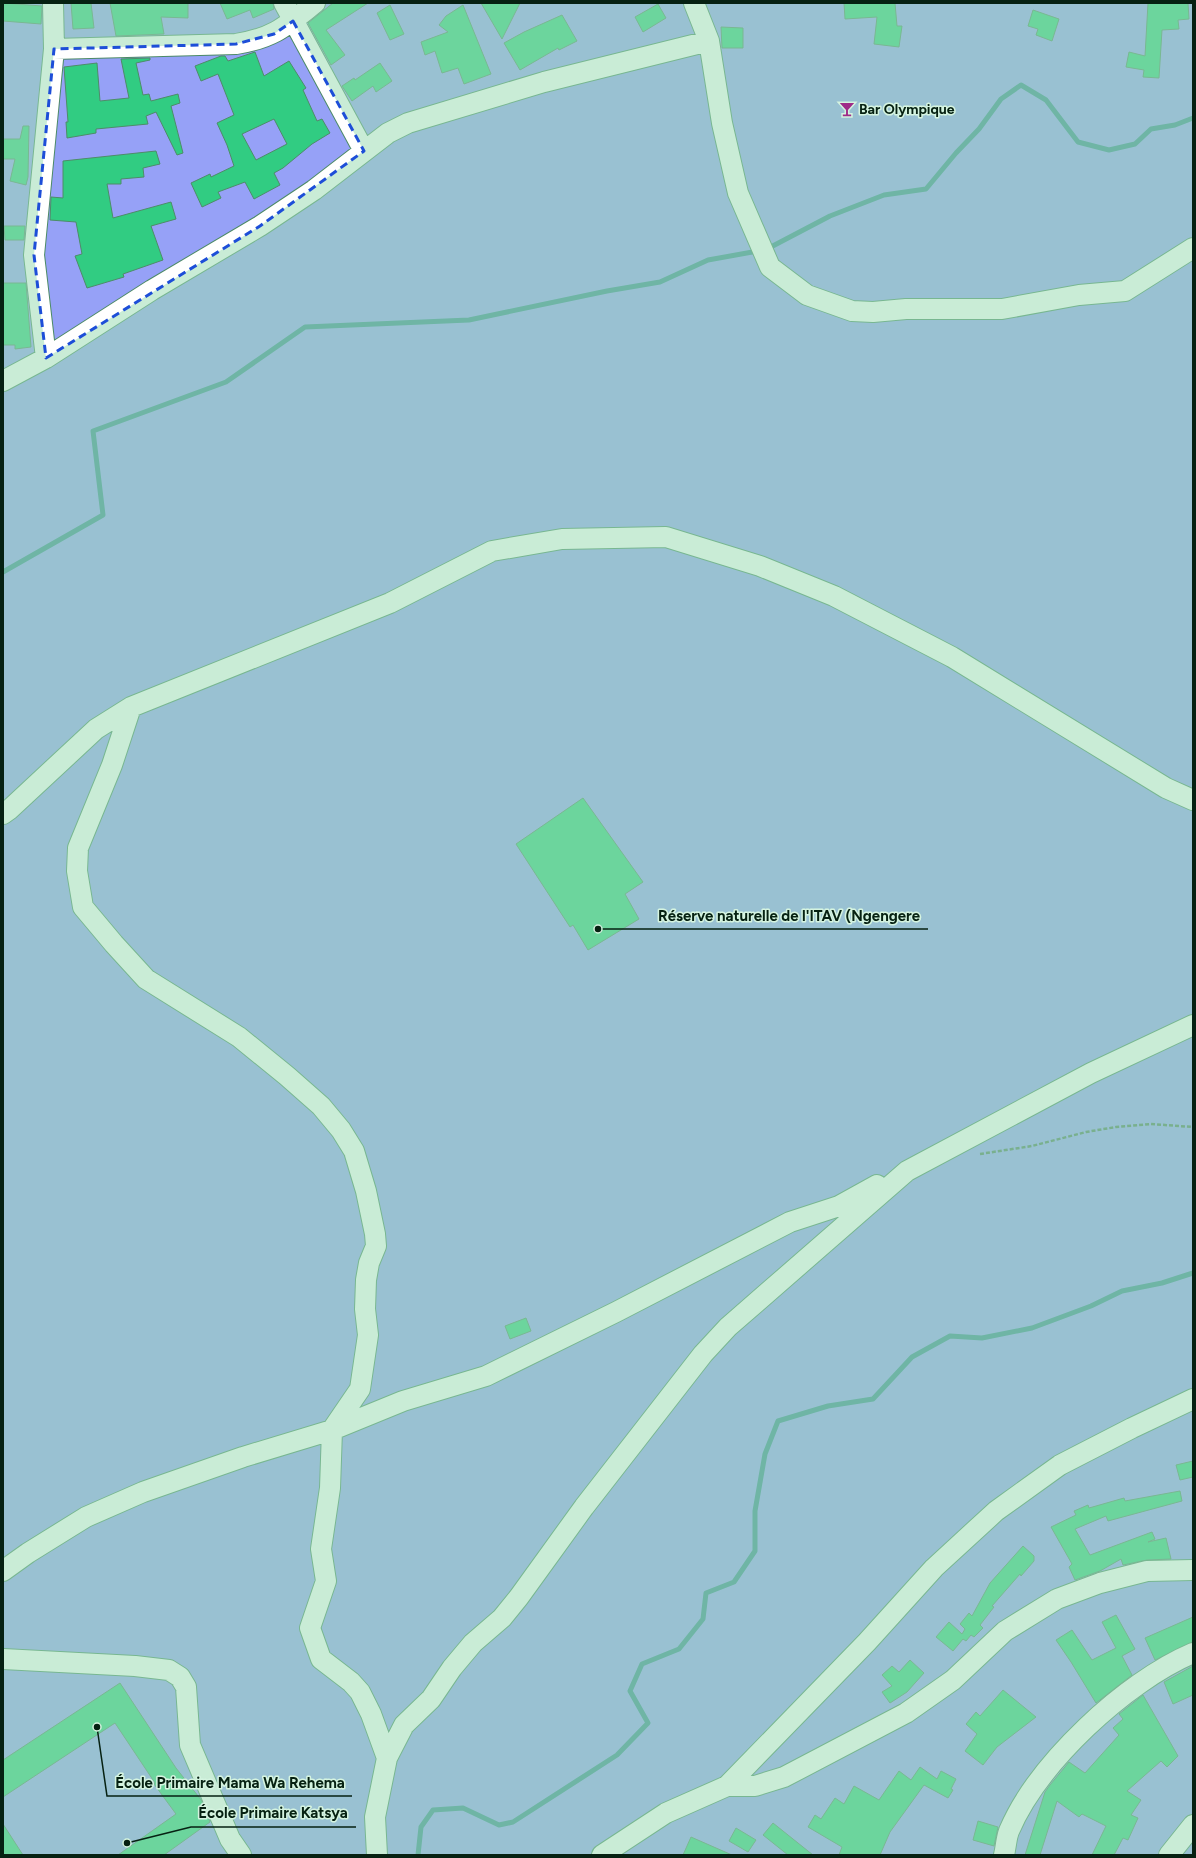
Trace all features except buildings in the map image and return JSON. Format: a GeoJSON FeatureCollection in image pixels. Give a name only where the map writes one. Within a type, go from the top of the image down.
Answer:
{"type":"FeatureCollection","features":[{"type":"Feature","properties":{"kind":"street"},"geometry":{"type":"LineString","coordinates":[[46,358],[34,256],[54,49],[53,3]]}},
{"type":"Feature","properties":{"kind":"street"},"geometry":{"type":"LineString","coordinates":[[284,3],[364,151]]}},
{"type":"Feature","properties":{"kind":"street"},"geometry":{"type":"LineString","coordinates":[[54,49],[236,44],[257,41],[274,34],[315,3]]}},
{"type":"Feature","properties":{"kind":"street"},"geometry":{"type":"LineString","coordinates":[[694,3],[709,41],[722,123],[738,193],[770,267],[807,295],[852,311],[872,312],[906,309],[1002,309],[1079,295],[1126,291],[1193,248]]}},
{"type":"Feature","properties":{"kind":"street"},"geometry":{"type":"LineString","coordinates":[[3,381],[46,358],[152,290],[260,226],[314,190],[388,132],[408,123],[544,82],[709,41]]}},
{"type":"Feature","properties":{"kind":"street"},"geometry":{"type":"LineString","coordinates":[[3,814],[96,729],[131,707],[390,603],[492,551],[562,539],[666,538],[760,566],[834,596],[952,657],[1166,788],[1193,809]]}},
{"type":"Feature","properties":{"kind":"street"},"geometry":{"type":"LineString","coordinates":[[131,707],[112,765],[78,848],[77,871],[83,907],[146,979],[239,1037],[321,1106],[341,1130],[354,1151],[375,1234],[376,1246],[369,1263],[366,1280],[365,1309],[368,1335],[360,1389],[332,1430],[330,1488],[321,1549],[326,1581],[310,1628],[321,1659],[351,1682],[360,1692],[371,1714],[386,1758]]}},
{"type":"Feature","properties":{"kind":"street"},"geometry":{"type":"LineString","coordinates":[[1166,788],[1193,800]]}},
{"type":"Feature","properties":{"kind":"street"},"geometry":{"type":"LineString","coordinates":[[3,1571],[28,1553],[86,1517],[143,1492],[242,1457],[332,1430],[403,1401],[486,1376],[609,1316],[790,1222],[839,1206],[884,1180],[906,1171],[1091,1073],[1193,1025]]}},
{"type":"Feature","properties":{"kind":"street"},"geometry":{"type":"LineString","coordinates":[[377,1855],[375,1817],[386,1758],[404,1725],[431,1699],[452,1668],[473,1643],[502,1618],[519,1597],[584,1507],[703,1354],[728,1327],[762,1296],[906,1171]]}},
{"type":"Feature","properties":{"kind":"street"},"geometry":{"type":"LineString","coordinates":[[602,1855],[666,1813],[727,1786],[867,1642],[934,1568],[996,1511],[1060,1465],[1193,1399]]}},
{"type":"Feature","properties":{"kind":"street"},"geometry":{"type":"LineString","coordinates":[[3,1584],[28,1553]]}},
{"type":"Feature","properties":{"kind":"street"},"geometry":{"type":"LineString","coordinates":[[727,1786],[755,1786],[784,1777],[906,1713],[953,1680],[1005,1632],[1057,1599],[1100,1583],[1147,1571],[1193,1570]]}},
{"type":"Feature","properties":{"kind":"street"},"geometry":{"type":"LineString","coordinates":[[1004,1855],[1009,1832],[1027,1797],[1052,1764],[1105,1710],[1129,1690],[1193,1653]]}},
{"type":"Feature","properties":{"kind":"street"},"geometry":{"type":"LineString","coordinates":[[3,1659],[135,1666],[169,1670],[180,1677],[186,1687],[190,1745],[230,1839],[241,1855]]}},
{"type":"Feature","properties":{"kind":"street"},"geometry":{"type":"LineString","coordinates":[[1170,1855],[1193,1825]]}},
{"type":"Feature","properties":{"kind":"path"},"geometry":{"type":"LineString","coordinates":[[975,1155],[1032,1146],[1086,1132],[1116,1127],[1151,1124],[1193,1127]]}},
{"type":"Feature","properties":{"kind":"highlighted area"},"geometry":{"type":"Polygon","coordinates":[[[293,21],[364,151],[260,226],[46,358],[34,255],[54,49],[236,44],[274,34],[293,21]]]}},
{"type":"Feature","properties":{"kind":"shaded area"},"geometry":{"type":"Polygon","coordinates":[[[3,3],[1193,3],[1193,1855],[3,1855],[3,3]]]}},
{"type":"Feature","properties":{"kind":"waterway"},"geometry":{"type":"LineString","coordinates":[[767,249],[830,216],[884,195],[926,189],[956,153],[979,129],[1001,99],[1021,85],[1046,100],[1078,142],[1109,150],[1135,144],[1151,129],[1175,125],[1193,118]]}},
{"type":"Feature","properties":{"kind":"waterway"},"geometry":{"type":"LineString","coordinates":[[3,572],[103,515],[93,431],[226,382],[305,327],[469,320],[607,291],[660,282],[708,260],[758,251]]}},
{"type":"Feature","properties":{"kind":"waterway"},"geometry":{"type":"LineString","coordinates":[[418,1855],[421,1827],[433,1810],[463,1808],[499,1825],[513,1822],[617,1755],[648,1723],[630,1691],[642,1664],[679,1649],[703,1619],[706,1593],[734,1582],[755,1551],[755,1511],[765,1454],[778,1421],[828,1406],[873,1399],[912,1357],[950,1336],[982,1338],[1032,1328],[1091,1306],[1122,1291],[1162,1283],[1193,1273]]}},
{"type":"Feature","properties":{"kind":"place","name":"Bar Olympique"},"geometry":{"type":"Point","coordinates":[847,109]}},
{"type":"Feature","properties":{"kind":"place","name":"Réserve naturelle de l'ITAV (Ngengere"},"geometry":{"type":"Point","coordinates":[598,929]}},
{"type":"Feature","properties":{"kind":"place","name":"École Primaire Mama Wa Rehema"},"geometry":{"type":"Point","coordinates":[97,1727]}},
{"type":"Feature","properties":{"kind":"place","name":"École Primaire Katsya"},"geometry":{"type":"Point","coordinates":[127,1843]}}]}
